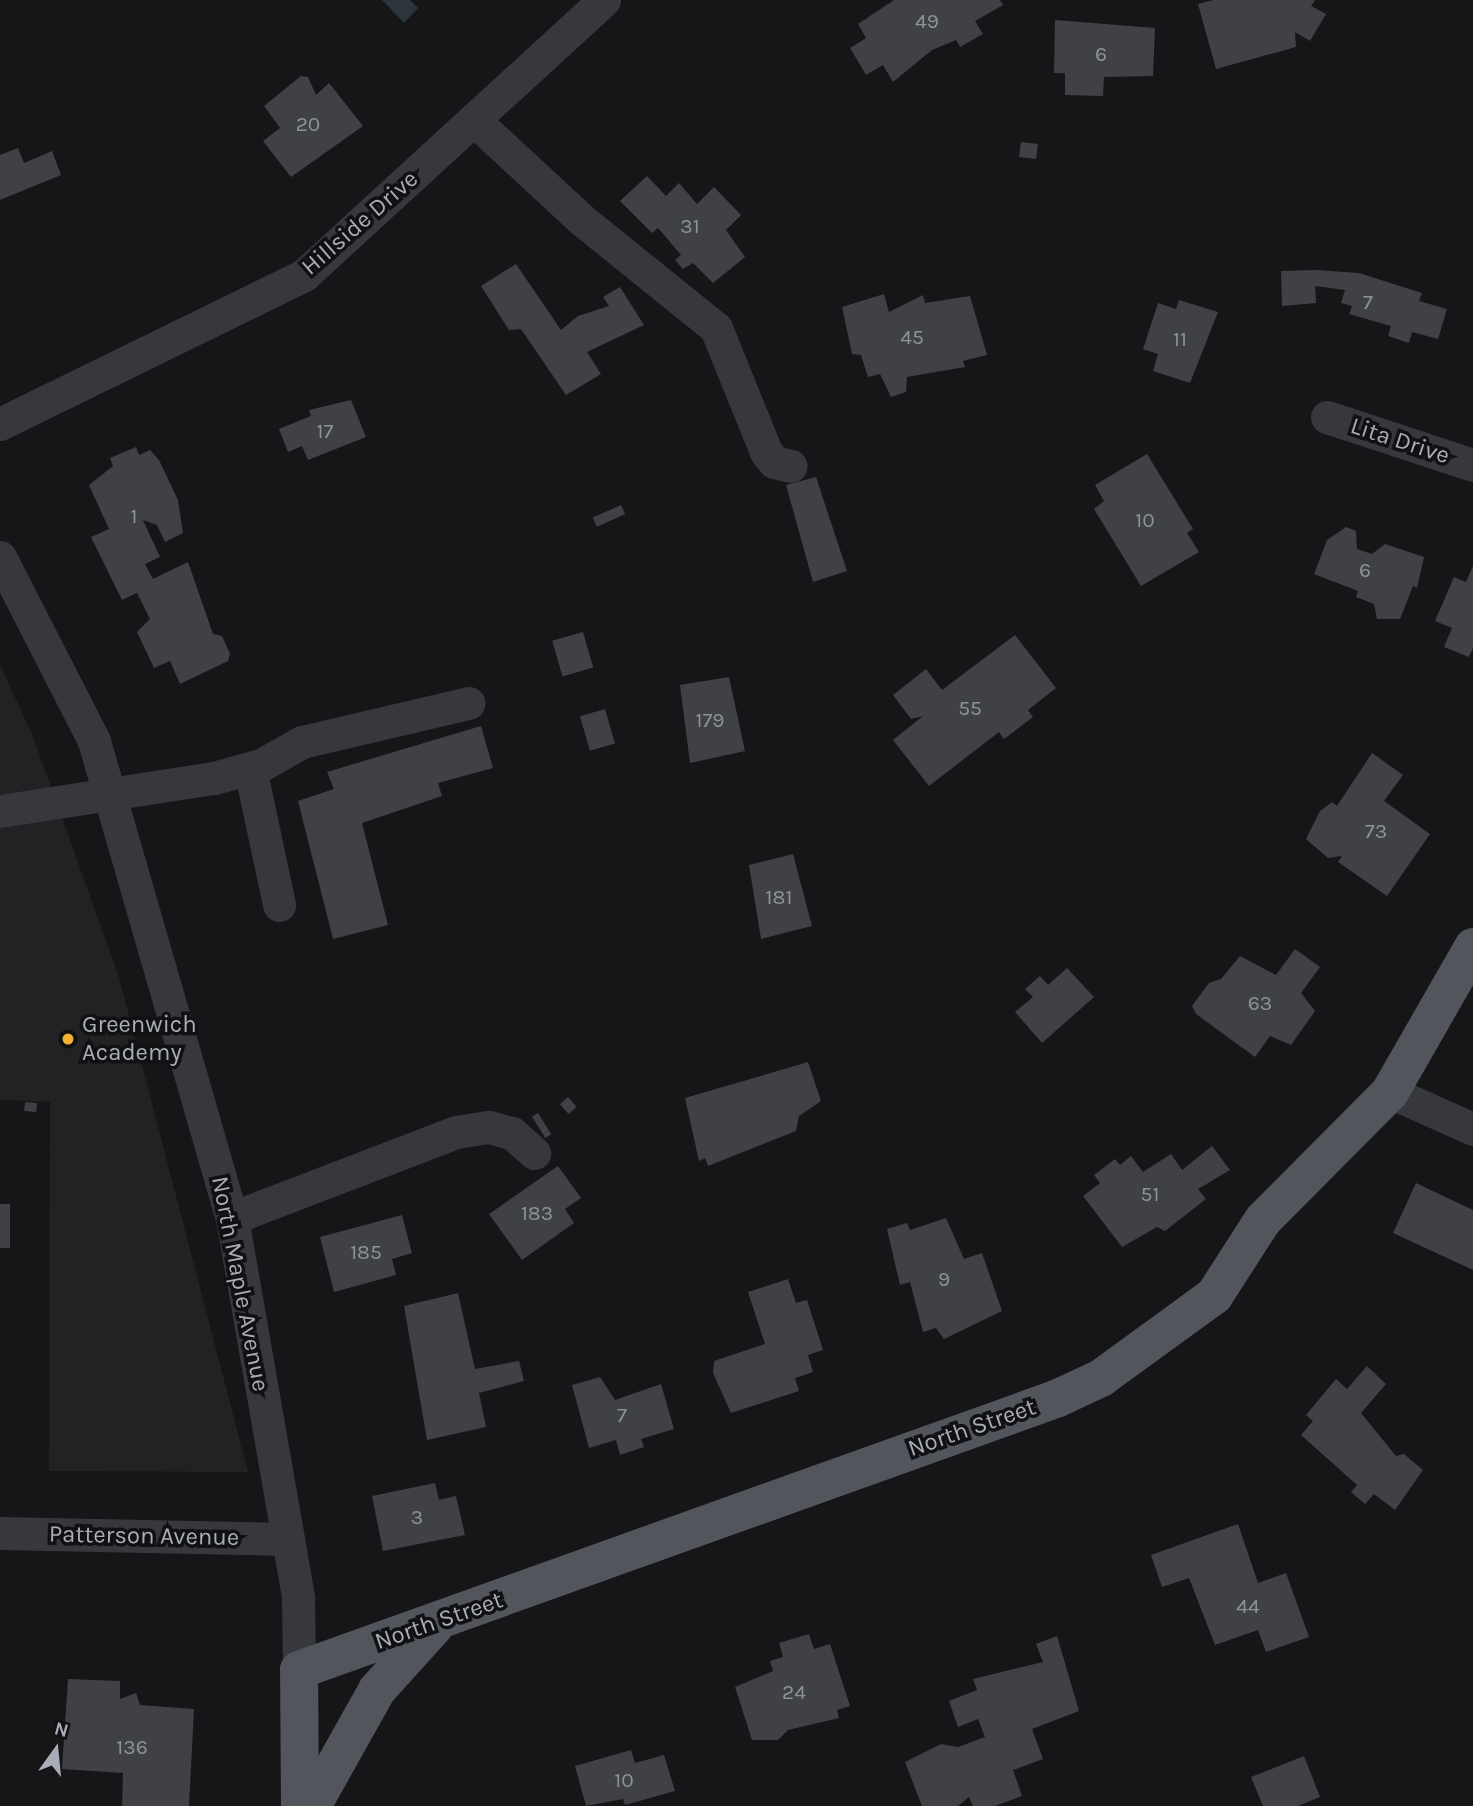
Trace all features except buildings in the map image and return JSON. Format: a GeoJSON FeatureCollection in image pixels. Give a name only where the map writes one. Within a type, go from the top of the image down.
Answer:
{"type":"FeatureCollection","features":[{"type":"Feature","properties":{"kind":"main road","name":"North Street"},"geometry":{"type":"LineString","coordinates":[[299,1670],[440,1622],[1101,1378],[1214,1296],[1263,1220],[1390,1092],[1473,947]]}},
{"type":"Feature","properties":{"kind":"main road"},"geometry":{"type":"LineString","coordinates":[[312,1806],[377,1690],[440,1622]]}},
{"type":"Feature","properties":{"kind":"main road"},"geometry":{"type":"LineString","coordinates":[[299,1670],[300,1806]]}},
{"type":"Feature","properties":{"kind":"street","name":"Hillside Drive"},"geometry":{"type":"LineString","coordinates":[[0,424],[304,275],[604,0]]}},
{"type":"Feature","properties":{"kind":"street"},"geometry":{"type":"LineString","coordinates":[[475,121],[582,220],[716,328],[766,452],[774,462],[791,466]]}},
{"type":"Feature","properties":{"kind":"street","name":"Lita Drive"},"geometry":{"type":"LineString","coordinates":[[1327,417],[1473,465]]}},
{"type":"Feature","properties":{"kind":"street","name":"North Maple Avenue"},"geometry":{"type":"LineString","coordinates":[[0,558],[94,741],[232,1217],[299,1598],[299,1670]]}},
{"type":"Feature","properties":{"kind":"street"},"geometry":{"type":"LineString","coordinates":[[0,811],[109,796],[250,768],[302,742],[468,703]]}},
{"type":"Feature","properties":{"kind":"street"},"geometry":{"type":"LineString","coordinates":[[250,768],[279,905]]}},
{"type":"Feature","properties":{"kind":"street"},"geometry":{"type":"LineString","coordinates":[[1390,1092],[1473,1129]]}},
{"type":"Feature","properties":{"kind":"street"},"geometry":{"type":"LineString","coordinates":[[232,1217],[456,1132],[489,1127],[512,1133],[534,1153]]}},
{"type":"Feature","properties":{"kind":"street","name":"Patterson Avenue"},"geometry":{"type":"LineString","coordinates":[[0,1533],[288,1539]]}},
{"type":"Feature","properties":{"kind":"shaded area"},"geometry":{"type":"Polygon","coordinates":[[[382,0],[410,0],[418,8],[404,23],[382,0]]]}},
{"type":"Feature","properties":{"kind":"shaded area","name":"Greenwich Academy"},"geometry":{"type":"Polygon","coordinates":[[[0,665],[32,734],[119,977],[248,1472],[49,1471],[50,1102],[0,1100],[0,665]]]}},
{"type":"Feature","properties":{"kind":"place","name":"Greenwich Academy"},"geometry":{"type":"Point","coordinates":[68,1039]}}]}
